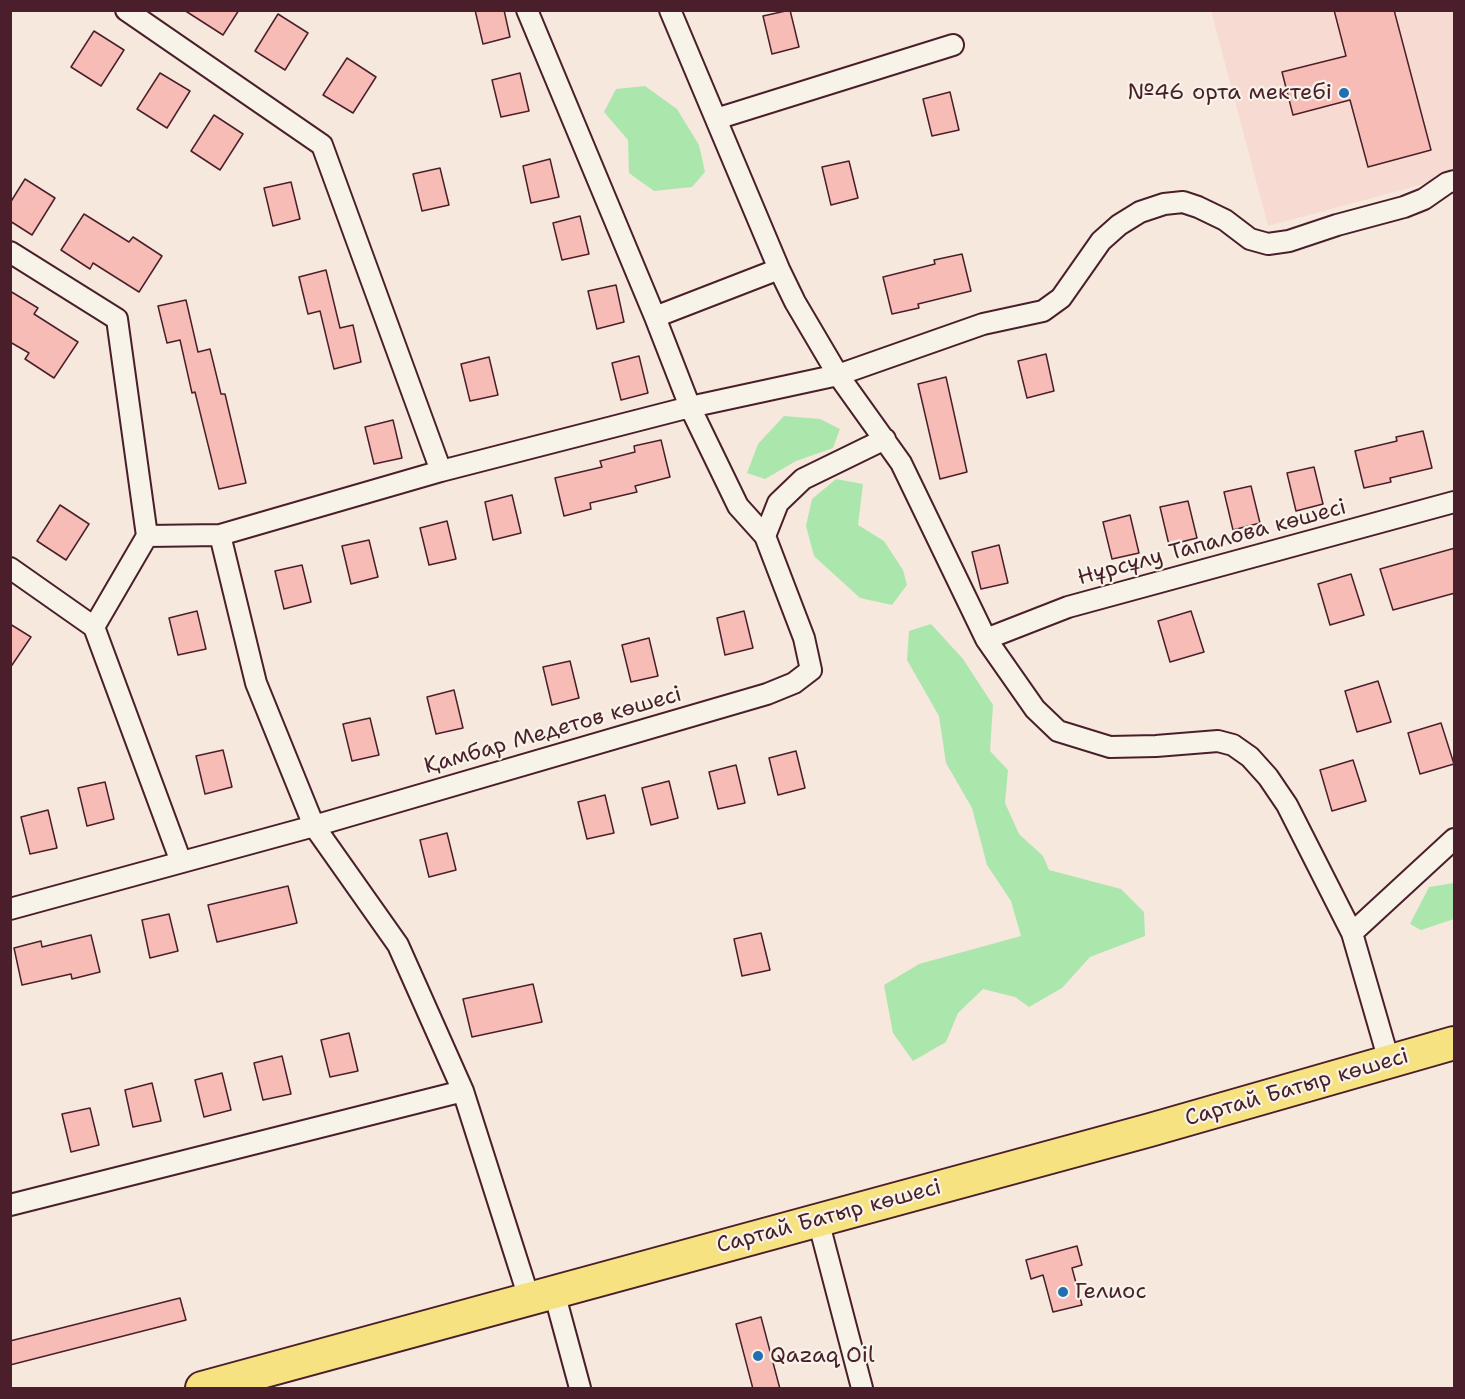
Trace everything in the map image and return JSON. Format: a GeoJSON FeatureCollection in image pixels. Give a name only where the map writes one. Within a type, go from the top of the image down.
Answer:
{"type":"FeatureCollection","features":[{"type":"Feature","properties":{"kind":"highway","name":"Сартай Батыр көшесі"},"geometry":{"type":"LineString","coordinates":[[202,1389],[1150,1130],[1455,1042]]}},
{"type":"Feature","properties":{"kind":"street"},"geometry":{"type":"LineString","coordinates":[[126,10],[322,145],[441,471]]}},
{"type":"Feature","properties":{"kind":"street"},"geometry":{"type":"LineString","coordinates":[[527,10],[655,317],[690,407],[738,507],[765,536],[778,503],[803,479],[885,439]]}},
{"type":"Feature","properties":{"kind":"street"},"geometry":{"type":"LineString","coordinates":[[670,10],[795,302],[838,375],[901,463],[986,639],[1035,709],[1058,731],[1110,747],[1218,741],[1241,749],[1268,777],[1287,805],[1352,933],[1389,1062]]}},
{"type":"Feature","properties":{"kind":"street"},"geometry":{"type":"LineString","coordinates":[[716,119],[953,45]]}},
{"type":"Feature","properties":{"kind":"street"},"geometry":{"type":"LineString","coordinates":[[147,536],[219,535],[441,471],[690,407],[838,375],[982,324],[1043,311],[1061,298],[1101,241],[1119,225],[1140,212],[1164,204],[1183,202],[1198,207],[1225,220],[1250,239],[1268,244],[1289,241],[1404,207],[1424,199],[1447,183],[1455,181]]}},
{"type":"Feature","properties":{"kind":"street"},"geometry":{"type":"LineString","coordinates":[[10,252],[117,318],[147,536],[94,627]]}},
{"type":"Feature","properties":{"kind":"street"},"geometry":{"type":"LineString","coordinates":[[655,317],[779,269]]}},
{"type":"Feature","properties":{"kind":"street","name":"Нұрсұлу Тапалова көшесі"},"geometry":{"type":"LineString","coordinates":[[986,639],[1068,607],[1455,502]]}},
{"type":"Feature","properties":{"kind":"street"},"geometry":{"type":"LineString","coordinates":[[219,535],[256,684],[314,826],[398,945],[463,1090],[580,1389]]}},
{"type":"Feature","properties":{"kind":"street","name":"Қамбар Медетов көшесі"},"geometry":{"type":"LineString","coordinates":[[10,909],[314,826],[767,694],[794,683],[811,670],[804,638],[765,536]]}},
{"type":"Feature","properties":{"kind":"street"},"geometry":{"type":"LineString","coordinates":[[10,568],[94,627],[181,862]]}},
{"type":"Feature","properties":{"kind":"street"},"geometry":{"type":"LineString","coordinates":[[1352,933],[1455,838]]}},
{"type":"Feature","properties":{"kind":"street"},"geometry":{"type":"LineString","coordinates":[[10,1205],[463,1090]]}},
{"type":"Feature","properties":{"kind":"street"},"geometry":{"type":"LineString","coordinates":[[818,1220],[862,1389]]}},
{"type":"Feature","properties":{"kind":"shaded area","name":"№46 орта мектебі"},"geometry":{"type":"Polygon","coordinates":[[[1211,11],[1454,11],[1454,176],[1268,226],[1211,11]]]}},
{"type":"Feature","properties":{"kind":"green space"},"geometry":{"type":"Polygon","coordinates":[[[645,86],[677,109],[699,145],[705,172],[692,187],[654,191],[629,173],[628,140],[604,112],[616,89],[645,86]]]}},
{"type":"Feature","properties":{"kind":"green space"},"geometry":{"type":"Polygon","coordinates":[[[784,416],[820,419],[840,429],[833,448],[796,461],[765,479],[747,473],[758,444],[784,416]]]}},
{"type":"Feature","properties":{"kind":"green space"},"geometry":{"type":"Polygon","coordinates":[[[836,479],[863,484],[858,525],[884,541],[903,570],[907,585],[892,605],[860,598],[814,556],[806,526],[812,499],[836,479]]]}},
{"type":"Feature","properties":{"kind":"green space"},"geometry":{"type":"Polygon","coordinates":[[[931,624],[963,659],[993,705],[990,751],[1008,770],[1005,803],[1019,834],[1043,856],[1049,870],[1121,889],[1144,912],[1145,936],[1090,957],[1062,988],[1029,1007],[1015,997],[983,989],[958,1013],[946,1042],[913,1061],[893,1033],[884,985],[919,964],[1021,936],[1011,901],[987,865],[972,808],[946,763],[939,716],[907,660],[909,631],[931,624]]]}},
{"type":"Feature","properties":{"kind":"green space"},"geometry":{"type":"Polygon","coordinates":[[[1454,883],[1454,919],[1421,930],[1410,924],[1429,887],[1454,883]]]}},
{"type":"Feature","properties":{"kind":"building"},"geometry":{"type":"Polygon","coordinates":[[[184,10],[239,10],[223,35],[184,10]]]}},
{"type":"Feature","properties":{"kind":"building"},"geometry":{"type":"Polygon","coordinates":[[[475,10],[504,10],[510,37],[483,44],[475,10]]]}},
{"type":"Feature","properties":{"kind":"building"},"geometry":{"type":"Polygon","coordinates":[[[790,10],[799,47],[772,54],[763,16],[790,10]]]}},
{"type":"Feature","properties":{"kind":"building"},"geometry":{"type":"Polygon","coordinates":[[[1334,10],[1394,10],[1431,150],[1368,167],[1350,100],[1293,115],[1282,72],[1346,56],[1334,10]]]}},
{"type":"Feature","properties":{"kind":"building"},"geometry":{"type":"Polygon","coordinates":[[[278,14],[308,33],[285,70],[255,51],[278,14]]]}},
{"type":"Feature","properties":{"kind":"building"},"geometry":{"type":"Polygon","coordinates":[[[94,31],[124,50],[101,86],[71,67],[94,31]]]}},
{"type":"Feature","properties":{"kind":"building"},"geometry":{"type":"Polygon","coordinates":[[[347,58],[376,77],[353,113],[323,95],[347,58]]]}},
{"type":"Feature","properties":{"kind":"building"},"geometry":{"type":"Polygon","coordinates":[[[160,73],[190,91],[167,128],[137,109],[160,73]]]}},
{"type":"Feature","properties":{"kind":"building"},"geometry":{"type":"Polygon","coordinates":[[[520,73],[529,111],[501,117],[492,80],[520,73]]]}},
{"type":"Feature","properties":{"kind":"building"},"geometry":{"type":"Polygon","coordinates":[[[950,92],[959,130],[932,136],[923,99],[950,92]]]}},
{"type":"Feature","properties":{"kind":"building"},"geometry":{"type":"Polygon","coordinates":[[[214,115],[243,134],[220,170],[191,151],[214,115]]]}},
{"type":"Feature","properties":{"kind":"building"},"geometry":{"type":"Polygon","coordinates":[[[550,159],[559,197],[531,203],[523,166],[550,159]]]}},
{"type":"Feature","properties":{"kind":"building"},"geometry":{"type":"Polygon","coordinates":[[[849,161],[858,198],[831,205],[822,167],[849,161]]]}},
{"type":"Feature","properties":{"kind":"building"},"geometry":{"type":"Polygon","coordinates":[[[440,168],[449,205],[422,211],[413,174],[440,168]]]}},
{"type":"Feature","properties":{"kind":"building"},"geometry":{"type":"Polygon","coordinates":[[[25,179],[55,198],[32,235],[10,221],[10,203],[25,179]]]}},
{"type":"Feature","properties":{"kind":"building"},"geometry":{"type":"Polygon","coordinates":[[[291,182],[300,219],[273,226],[264,188],[291,182]]]}},
{"type":"Feature","properties":{"kind":"building"},"geometry":{"type":"Polygon","coordinates":[[[84,214],[129,242],[133,237],[162,256],[139,292],[93,263],[90,269],[61,250],[84,214]]]}},
{"type":"Feature","properties":{"kind":"building"},"geometry":{"type":"Polygon","coordinates":[[[580,216],[589,254],[562,260],[553,223],[580,216]]]}},
{"type":"Feature","properties":{"kind":"building"},"geometry":{"type":"Polygon","coordinates":[[[962,254],[971,291],[918,304],[919,308],[892,314],[883,277],[935,264],[934,260],[962,254]]]}},
{"type":"Feature","properties":{"kind":"building"},"geometry":{"type":"Polygon","coordinates":[[[326,270],[340,328],[353,325],[361,362],[334,369],[320,311],[308,314],[299,277],[326,270]]]}},
{"type":"Feature","properties":{"kind":"building"},"geometry":{"type":"Polygon","coordinates":[[[616,285],[624,322],[597,329],[588,291],[616,285]]]}},
{"type":"Feature","properties":{"kind":"building"},"geometry":{"type":"Polygon","coordinates":[[[10,291],[38,308],[34,314],[78,342],[54,378],[25,359],[29,353],[10,342],[10,291]]]}},
{"type":"Feature","properties":{"kind":"building"},"geometry":{"type":"Polygon","coordinates":[[[186,300],[198,352],[210,349],[221,394],[225,394],[246,483],[219,489],[195,392],[192,393],[180,340],[167,343],[158,306],[186,300]]]}},
{"type":"Feature","properties":{"kind":"building"},"geometry":{"type":"Polygon","coordinates":[[[1046,354],[1054,391],[1027,398],[1018,361],[1046,354]]]}},
{"type":"Feature","properties":{"kind":"building"},"geometry":{"type":"Polygon","coordinates":[[[639,356],[648,393],[621,400],[612,363],[639,356]]]}},
{"type":"Feature","properties":{"kind":"building"},"geometry":{"type":"Polygon","coordinates":[[[489,357],[498,395],[470,401],[461,364],[489,357]]]}},
{"type":"Feature","properties":{"kind":"building"},"geometry":{"type":"Polygon","coordinates":[[[946,377],[967,472],[940,479],[918,384],[946,377]]]}},
{"type":"Feature","properties":{"kind":"building"},"geometry":{"type":"Polygon","coordinates":[[[393,420],[402,458],[374,464],[365,427],[393,420]]]}},
{"type":"Feature","properties":{"kind":"building"},"geometry":{"type":"Polygon","coordinates":[[[1423,431],[1432,468],[1390,478],[1391,482],[1364,488],[1355,451],[1397,441],[1396,437],[1423,431]]]}},
{"type":"Feature","properties":{"kind":"building"},"geometry":{"type":"Polygon","coordinates":[[[661,440],[670,477],[635,486],[637,492],[590,503],[591,509],[564,516],[555,478],[602,467],[600,461],[635,452],[634,446],[661,440]]]}},
{"type":"Feature","properties":{"kind":"building"},"geometry":{"type":"Polygon","coordinates":[[[1314,467],[1323,504],[1296,511],[1287,473],[1314,467]]]}},
{"type":"Feature","properties":{"kind":"building"},"geometry":{"type":"Polygon","coordinates":[[[1251,486],[1260,523],[1233,530],[1224,492],[1251,486]]]}},
{"type":"Feature","properties":{"kind":"building"},"geometry":{"type":"Polygon","coordinates":[[[512,495],[521,533],[493,540],[485,502],[512,495]]]}},
{"type":"Feature","properties":{"kind":"building"},"geometry":{"type":"Polygon","coordinates":[[[1188,501],[1197,538],[1169,545],[1160,507],[1188,501]]]}},
{"type":"Feature","properties":{"kind":"building"},"geometry":{"type":"Polygon","coordinates":[[[60,505],[89,524],[66,560],[37,541],[60,505]]]}},
{"type":"Feature","properties":{"kind":"building"},"geometry":{"type":"Polygon","coordinates":[[[1130,515],[1139,553],[1112,559],[1103,522],[1130,515]]]}},
{"type":"Feature","properties":{"kind":"building"},"geometry":{"type":"Polygon","coordinates":[[[447,521],[456,559],[429,565],[420,528],[447,521]]]}},
{"type":"Feature","properties":{"kind":"building"},"geometry":{"type":"Polygon","coordinates":[[[369,540],[378,577],[351,584],[342,546],[369,540]]]}},
{"type":"Feature","properties":{"kind":"building"},"geometry":{"type":"Polygon","coordinates":[[[999,545],[1008,583],[981,589],[972,552],[999,545]]]}},
{"type":"Feature","properties":{"kind":"building"},"geometry":{"type":"Polygon","coordinates":[[[1455,548],[1455,593],[1393,610],[1380,569],[1455,548]]]}},
{"type":"Feature","properties":{"kind":"building"},"geometry":{"type":"Polygon","coordinates":[[[302,565],[311,602],[284,609],[275,571],[302,565]]]}},
{"type":"Feature","properties":{"kind":"building"},"geometry":{"type":"Polygon","coordinates":[[[1351,574],[1364,615],[1330,625],[1318,584],[1351,574]]]}},
{"type":"Feature","properties":{"kind":"building"},"geometry":{"type":"Polygon","coordinates":[[[197,611],[206,649],[178,655],[169,618],[197,611]]]}},
{"type":"Feature","properties":{"kind":"building"},"geometry":{"type":"Polygon","coordinates":[[[744,611],[753,648],[725,655],[717,618],[744,611]]]}},
{"type":"Feature","properties":{"kind":"building"},"geometry":{"type":"Polygon","coordinates":[[[1191,611],[1204,652],[1170,662],[1158,621],[1191,611]]]}},
{"type":"Feature","properties":{"kind":"building"},"geometry":{"type":"Polygon","coordinates":[[[10,624],[31,637],[10,668],[10,624]]]}},
{"type":"Feature","properties":{"kind":"building"},"geometry":{"type":"Polygon","coordinates":[[[649,638],[658,676],[631,682],[622,645],[649,638]]]}},
{"type":"Feature","properties":{"kind":"building"},"geometry":{"type":"Polygon","coordinates":[[[570,661],[579,698],[552,705],[543,667],[570,661]]]}},
{"type":"Feature","properties":{"kind":"building"},"geometry":{"type":"Polygon","coordinates":[[[1378,681],[1391,722],[1357,732],[1345,691],[1378,681]]]}},
{"type":"Feature","properties":{"kind":"building"},"geometry":{"type":"Polygon","coordinates":[[[454,690],[463,728],[436,734],[427,697],[454,690]]]}},
{"type":"Feature","properties":{"kind":"building"},"geometry":{"type":"Polygon","coordinates":[[[370,718],[379,755],[352,761],[343,724],[370,718]]]}},
{"type":"Feature","properties":{"kind":"building"},"geometry":{"type":"Polygon","coordinates":[[[1441,723],[1454,764],[1420,774],[1408,733],[1441,723]]]}},
{"type":"Feature","properties":{"kind":"building"},"geometry":{"type":"Polygon","coordinates":[[[223,750],[232,787],[205,794],[196,756],[223,750]]]}},
{"type":"Feature","properties":{"kind":"building"},"geometry":{"type":"Polygon","coordinates":[[[796,751],[805,788],[778,795],[769,758],[796,751]]]}},
{"type":"Feature","properties":{"kind":"building"},"geometry":{"type":"Polygon","coordinates":[[[1353,760],[1366,801],[1332,811],[1320,770],[1353,760]]]}},
{"type":"Feature","properties":{"kind":"building"},"geometry":{"type":"Polygon","coordinates":[[[736,765],[745,803],[718,809],[709,772],[736,765]]]}},
{"type":"Feature","properties":{"kind":"building"},"geometry":{"type":"Polygon","coordinates":[[[669,781],[678,818],[651,825],[642,788],[669,781]]]}},
{"type":"Feature","properties":{"kind":"building"},"geometry":{"type":"Polygon","coordinates":[[[105,782],[114,819],[87,826],[78,788],[105,782]]]}},
{"type":"Feature","properties":{"kind":"building"},"geometry":{"type":"Polygon","coordinates":[[[605,795],[614,833],[587,839],[578,802],[605,795]]]}},
{"type":"Feature","properties":{"kind":"building"},"geometry":{"type":"Polygon","coordinates":[[[48,810],[57,848],[30,854],[21,817],[48,810]]]}},
{"type":"Feature","properties":{"kind":"building"},"geometry":{"type":"Polygon","coordinates":[[[447,833],[456,870],[429,877],[420,840],[447,833]]]}},
{"type":"Feature","properties":{"kind":"building"},"geometry":{"type":"Polygon","coordinates":[[[288,886],[297,923],[217,942],[208,905],[288,886]]]}},
{"type":"Feature","properties":{"kind":"building"},"geometry":{"type":"Polygon","coordinates":[[[169,914],[178,951],[150,958],[142,920],[169,914]]]}},
{"type":"Feature","properties":{"kind":"building"},"geometry":{"type":"Polygon","coordinates":[[[761,933],[770,970],[742,976],[734,939],[761,933]]]}},
{"type":"Feature","properties":{"kind":"building"},"geometry":{"type":"Polygon","coordinates":[[[91,935],[100,972],[72,979],[71,974],[22,985],[14,948],[41,941],[42,947],[91,935]]]}},
{"type":"Feature","properties":{"kind":"building"},"geometry":{"type":"Polygon","coordinates":[[[533,984],[542,1022],[472,1037],[463,999],[533,984]]]}},
{"type":"Feature","properties":{"kind":"building"},"geometry":{"type":"Polygon","coordinates":[[[349,1033],[358,1071],[330,1077],[321,1040],[349,1033]]]}},
{"type":"Feature","properties":{"kind":"building"},"geometry":{"type":"Polygon","coordinates":[[[282,1056],[291,1094],[263,1100],[254,1063],[282,1056]]]}},
{"type":"Feature","properties":{"kind":"building"},"geometry":{"type":"Polygon","coordinates":[[[222,1073],[231,1110],[204,1117],[195,1080],[222,1073]]]}},
{"type":"Feature","properties":{"kind":"building"},"geometry":{"type":"Polygon","coordinates":[[[152,1083],[161,1121],[133,1127],[125,1090],[152,1083]]]}},
{"type":"Feature","properties":{"kind":"building"},"geometry":{"type":"Polygon","coordinates":[[[90,1108],[99,1145],[71,1152],[62,1114],[90,1108]]]}},
{"type":"Feature","properties":{"kind":"building","name":"Гелиос"},"geometry":{"type":"Polygon","coordinates":[[[1077,1246],[1082,1265],[1072,1268],[1082,1305],[1053,1312],[1043,1275],[1031,1279],[1026,1260],[1077,1246]]]}},
{"type":"Feature","properties":{"kind":"building"},"geometry":{"type":"Polygon","coordinates":[[[180,1298],[186,1320],[10,1365],[10,1341],[180,1298]]]}},
{"type":"Feature","properties":{"kind":"building","name":"Qazaq Oil"},"geometry":{"type":"Polygon","coordinates":[[[761,1317],[780,1389],[753,1389],[736,1324],[761,1317]]]}},
{"type":"Feature","properties":{"kind":"place","name":"№46 орта мектебі"},"geometry":{"type":"Point","coordinates":[1344,93]}},
{"type":"Feature","properties":{"kind":"place","name":"Гелиос"},"geometry":{"type":"Point","coordinates":[1063,1292]}},
{"type":"Feature","properties":{"kind":"place","name":"Qazaq Oil"},"geometry":{"type":"Point","coordinates":[758,1356]}}]}
